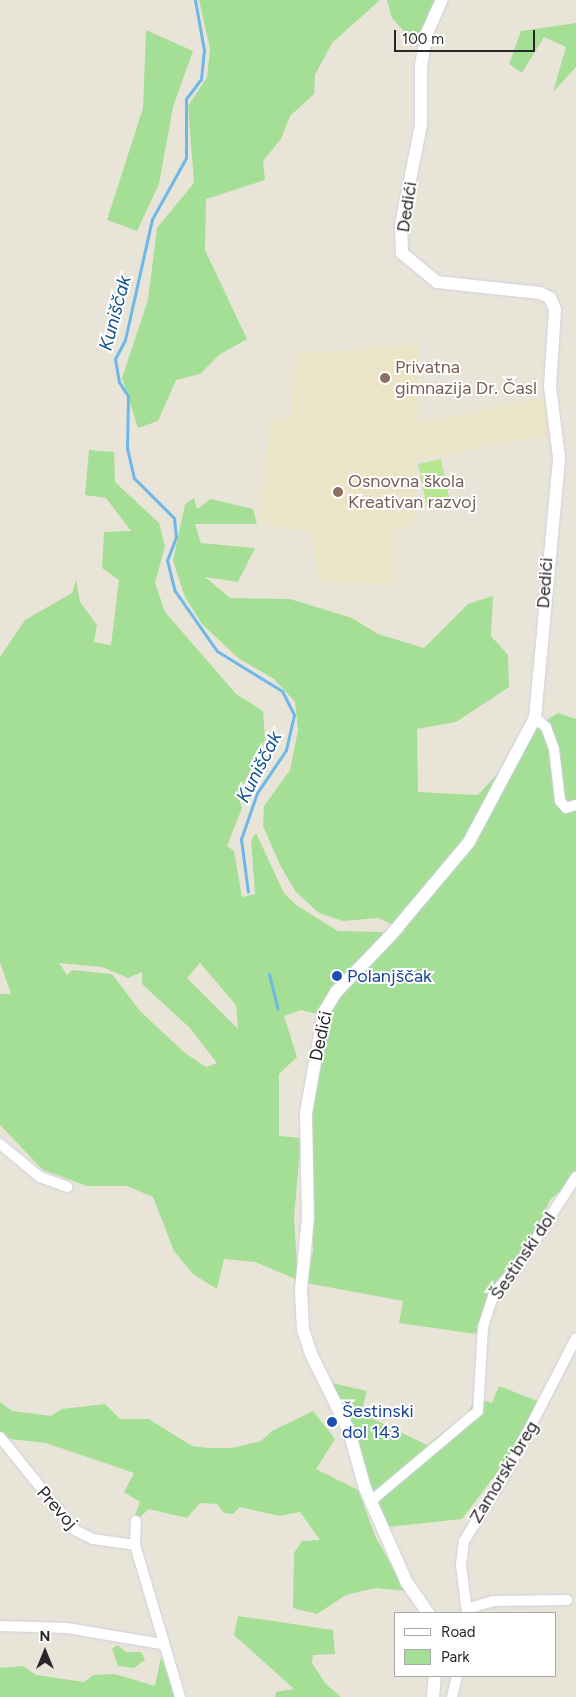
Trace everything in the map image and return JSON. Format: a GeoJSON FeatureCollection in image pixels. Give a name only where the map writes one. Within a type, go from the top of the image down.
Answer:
{"type":"FeatureCollection","features":[{"type":"Feature","properties":{"kind":"street","name":"Dedići"},"geometry":{"type":"LineString","coordinates":[[371,1501],[349,1431],[303,1330],[301,1290],[308,1217],[306,1113],[326,1006],[468,842],[535,718],[547,552],[559,457],[550,387],[555,309],[550,298],[540,293],[436,282],[402,253],[401,224],[421,125],[421,65],[427,33],[442,0]]}},
{"type":"Feature","properties":{"kind":"street"},"geometry":{"type":"LineString","coordinates":[[535,718],[546,727],[554,749],[560,802],[566,808],[576,804]]}},
{"type":"Feature","properties":{"kind":"street"},"geometry":{"type":"LineString","coordinates":[[0,1144],[40,1177],[67,1187]]}},
{"type":"Feature","properties":{"kind":"street","name":"Šestinski dol"},"geometry":{"type":"LineString","coordinates":[[371,1501],[478,1411],[483,1327],[494,1293],[539,1237],[576,1177]]}},
{"type":"Feature","properties":{"kind":"street","name":"Zamorski breg"},"geometry":{"type":"LineString","coordinates":[[467,1611],[461,1565],[464,1541],[513,1460],[576,1338]]}},
{"type":"Feature","properties":{"kind":"street","name":"Prevoj"},"geometry":{"type":"LineString","coordinates":[[0,1437],[75,1530],[93,1539],[135,1545]]}},
{"type":"Feature","properties":{"kind":"street"},"geometry":{"type":"LineString","coordinates":[[371,1501],[406,1581],[427,1612]]}},
{"type":"Feature","properties":{"kind":"street"},"geometry":{"type":"LineString","coordinates":[[136,1520],[135,1545],[158,1614],[162,1644],[180,1697]]}},
{"type":"Feature","properties":{"kind":"street"},"geometry":{"type":"LineString","coordinates":[[467,1611],[493,1601],[567,1600]]}},
{"type":"Feature","properties":{"kind":"street"},"geometry":{"type":"LineString","coordinates":[[0,1626],[74,1629],[162,1644]]}},
{"type":"Feature","properties":{"kind":"street"},"geometry":{"type":"LineString","coordinates":[[433,1697],[435,1677]]}},
{"type":"Feature","properties":{"kind":"street"},"geometry":{"type":"LineString","coordinates":[[452,1697],[457,1677]]}},
{"type":"Feature","properties":{"kind":"shaded area","name":"Osnovna škola Kreativan razvoj"},"geometry":{"type":"Polygon","coordinates":[[[419,344],[417,423],[545,398],[549,435],[415,460],[414,526],[393,530],[394,584],[318,582],[313,532],[259,524],[271,419],[290,418],[296,354],[419,344]]]}},
{"type":"Feature","properties":{"kind":"green space"},"geometry":{"type":"Polygon","coordinates":[[[199,0],[380,0],[332,43],[315,75],[314,94],[290,116],[281,139],[263,161],[265,180],[206,199],[205,250],[247,339],[219,355],[200,374],[176,380],[158,421],[138,428],[122,378],[148,300],[157,228],[194,183],[188,106],[207,77],[210,49],[199,0]]]}},
{"type":"Feature","properties":{"kind":"green space"},"geometry":{"type":"Polygon","coordinates":[[[387,0],[436,0],[417,46],[392,18],[387,0]]]}},
{"type":"Feature","properties":{"kind":"green space"},"geometry":{"type":"Polygon","coordinates":[[[576,23],[576,67],[553,92],[566,47],[544,37],[522,73],[509,64],[521,31],[576,23]]]}},
{"type":"Feature","properties":{"kind":"green space"},"geometry":{"type":"Polygon","coordinates":[[[146,30],[193,51],[173,107],[159,184],[137,231],[107,220],[143,108],[146,30]]]}},
{"type":"Feature","properties":{"kind":"green space"},"geometry":{"type":"Polygon","coordinates":[[[89,450],[114,452],[115,482],[159,523],[165,546],[155,583],[165,612],[236,694],[263,711],[265,740],[238,796],[242,808],[227,846],[234,851],[242,897],[255,894],[251,840],[256,833],[284,893],[296,905],[338,931],[382,932],[382,938],[328,993],[317,1014],[301,1010],[284,1016],[297,1057],[279,1074],[279,1136],[301,1138],[294,1218],[298,1280],[255,1262],[224,1259],[217,1289],[193,1274],[174,1251],[153,1197],[127,1186],[87,1186],[43,1170],[0,1125],[0,994],[11,994],[0,962],[0,657],[25,620],[72,593],[76,580],[80,602],[97,625],[94,642],[111,645],[119,580],[102,568],[104,532],[131,531],[106,498],[85,495],[89,450]],[[59,963],[67,975],[72,970],[112,974],[140,1011],[185,1053],[206,1067],[217,1063],[190,1028],[142,984],[142,972],[128,978],[102,967],[59,963]],[[200,963],[187,978],[238,1029],[236,1005],[200,963]]]}},
{"type":"Feature","properties":{"kind":"green space"},"geometry":{"type":"Polygon","coordinates":[[[441,459],[450,502],[427,507],[418,464],[441,459]]]}},
{"type":"Feature","properties":{"kind":"green space"},"geometry":{"type":"Polygon","coordinates":[[[194,498],[197,509],[211,499],[253,509],[257,524],[195,524],[201,543],[255,548],[238,582],[205,577],[230,598],[290,599],[352,618],[378,634],[424,648],[468,604],[493,596],[491,636],[508,655],[509,687],[456,722],[417,729],[418,792],[478,795],[499,772],[516,740],[558,713],[576,719],[576,1177],[550,1200],[533,1237],[497,1281],[476,1334],[399,1323],[403,1301],[306,1283],[313,1251],[310,1106],[332,1006],[405,930],[378,918],[343,921],[319,913],[296,892],[281,867],[263,826],[264,806],[290,770],[298,730],[295,702],[274,679],[238,658],[202,624],[185,597],[173,561],[185,504],[194,498]]]}},
{"type":"Feature","properties":{"kind":"green space"},"geometry":{"type":"Polygon","coordinates":[[[328,1382],[367,1391],[361,1413],[427,1445],[467,1414],[476,1398],[492,1403],[499,1386],[540,1402],[506,1461],[462,1519],[387,1527],[328,1382]]]}},
{"type":"Feature","properties":{"kind":"green space"},"geometry":{"type":"Polygon","coordinates":[[[0,1402],[12,1411],[51,1416],[62,1409],[105,1404],[120,1419],[149,1419],[192,1446],[209,1448],[232,1448],[261,1441],[272,1431],[313,1411],[335,1439],[316,1469],[358,1490],[376,1538],[406,1591],[375,1588],[346,1595],[317,1614],[293,1608],[294,1553],[302,1541],[320,1540],[300,1512],[280,1516],[240,1507],[233,1514],[224,1513],[217,1504],[200,1503],[187,1518],[149,1509],[139,1518],[135,1515],[140,1502],[124,1492],[134,1473],[46,1443],[10,1439],[0,1433],[0,1402]]]}},
{"type":"Feature","properties":{"kind":"green space"},"geometry":{"type":"Polygon","coordinates":[[[238,1616],[333,1630],[335,1654],[313,1655],[312,1663],[325,1683],[341,1697],[275,1697],[276,1692],[294,1689],[234,1635],[238,1616]]]}},
{"type":"Feature","properties":{"kind":"green space"},"geometry":{"type":"Polygon","coordinates":[[[117,1645],[126,1652],[141,1652],[145,1660],[134,1668],[118,1666],[112,1649],[117,1645]]]}},
{"type":"Feature","properties":{"kind":"green space"},"geometry":{"type":"Polygon","coordinates":[[[161,1657],[176,1697],[0,1697],[0,1668],[23,1666],[36,1675],[84,1682],[93,1675],[115,1674],[155,1686],[161,1657]]]}},
{"type":"Feature","properties":{"kind":"waterway","name":"Kuniščak"},"geometry":{"type":"LineString","coordinates":[[195,0],[204,50],[201,79],[186,99],[186,158],[152,219],[125,340],[115,359],[119,382],[128,396],[127,448],[134,478],[174,518],[176,537],[167,560],[175,591],[217,651],[282,691],[294,715],[286,750],[257,793],[241,839],[248,892]]}},
{"type":"Feature","properties":{"kind":"waterway","name":"Kuniščak"},"geometry":{"type":"LineString","coordinates":[[269,974],[278,1009]]}},
{"type":"Feature","properties":{"kind":"place","name":"Privatna gimnazija Dr. Časl"},"geometry":{"type":"Point","coordinates":[385,378]}},
{"type":"Feature","properties":{"kind":"place","name":"Osnovna škola Kreativan razvoj"},"geometry":{"type":"Point","coordinates":[338,492]}},
{"type":"Feature","properties":{"kind":"place","name":"Polanjščak"},"geometry":{"type":"Point","coordinates":[337,976]}},
{"type":"Feature","properties":{"kind":"place","name":"Šestinski dol 143"},"geometry":{"type":"Point","coordinates":[332,1422]}}]}
